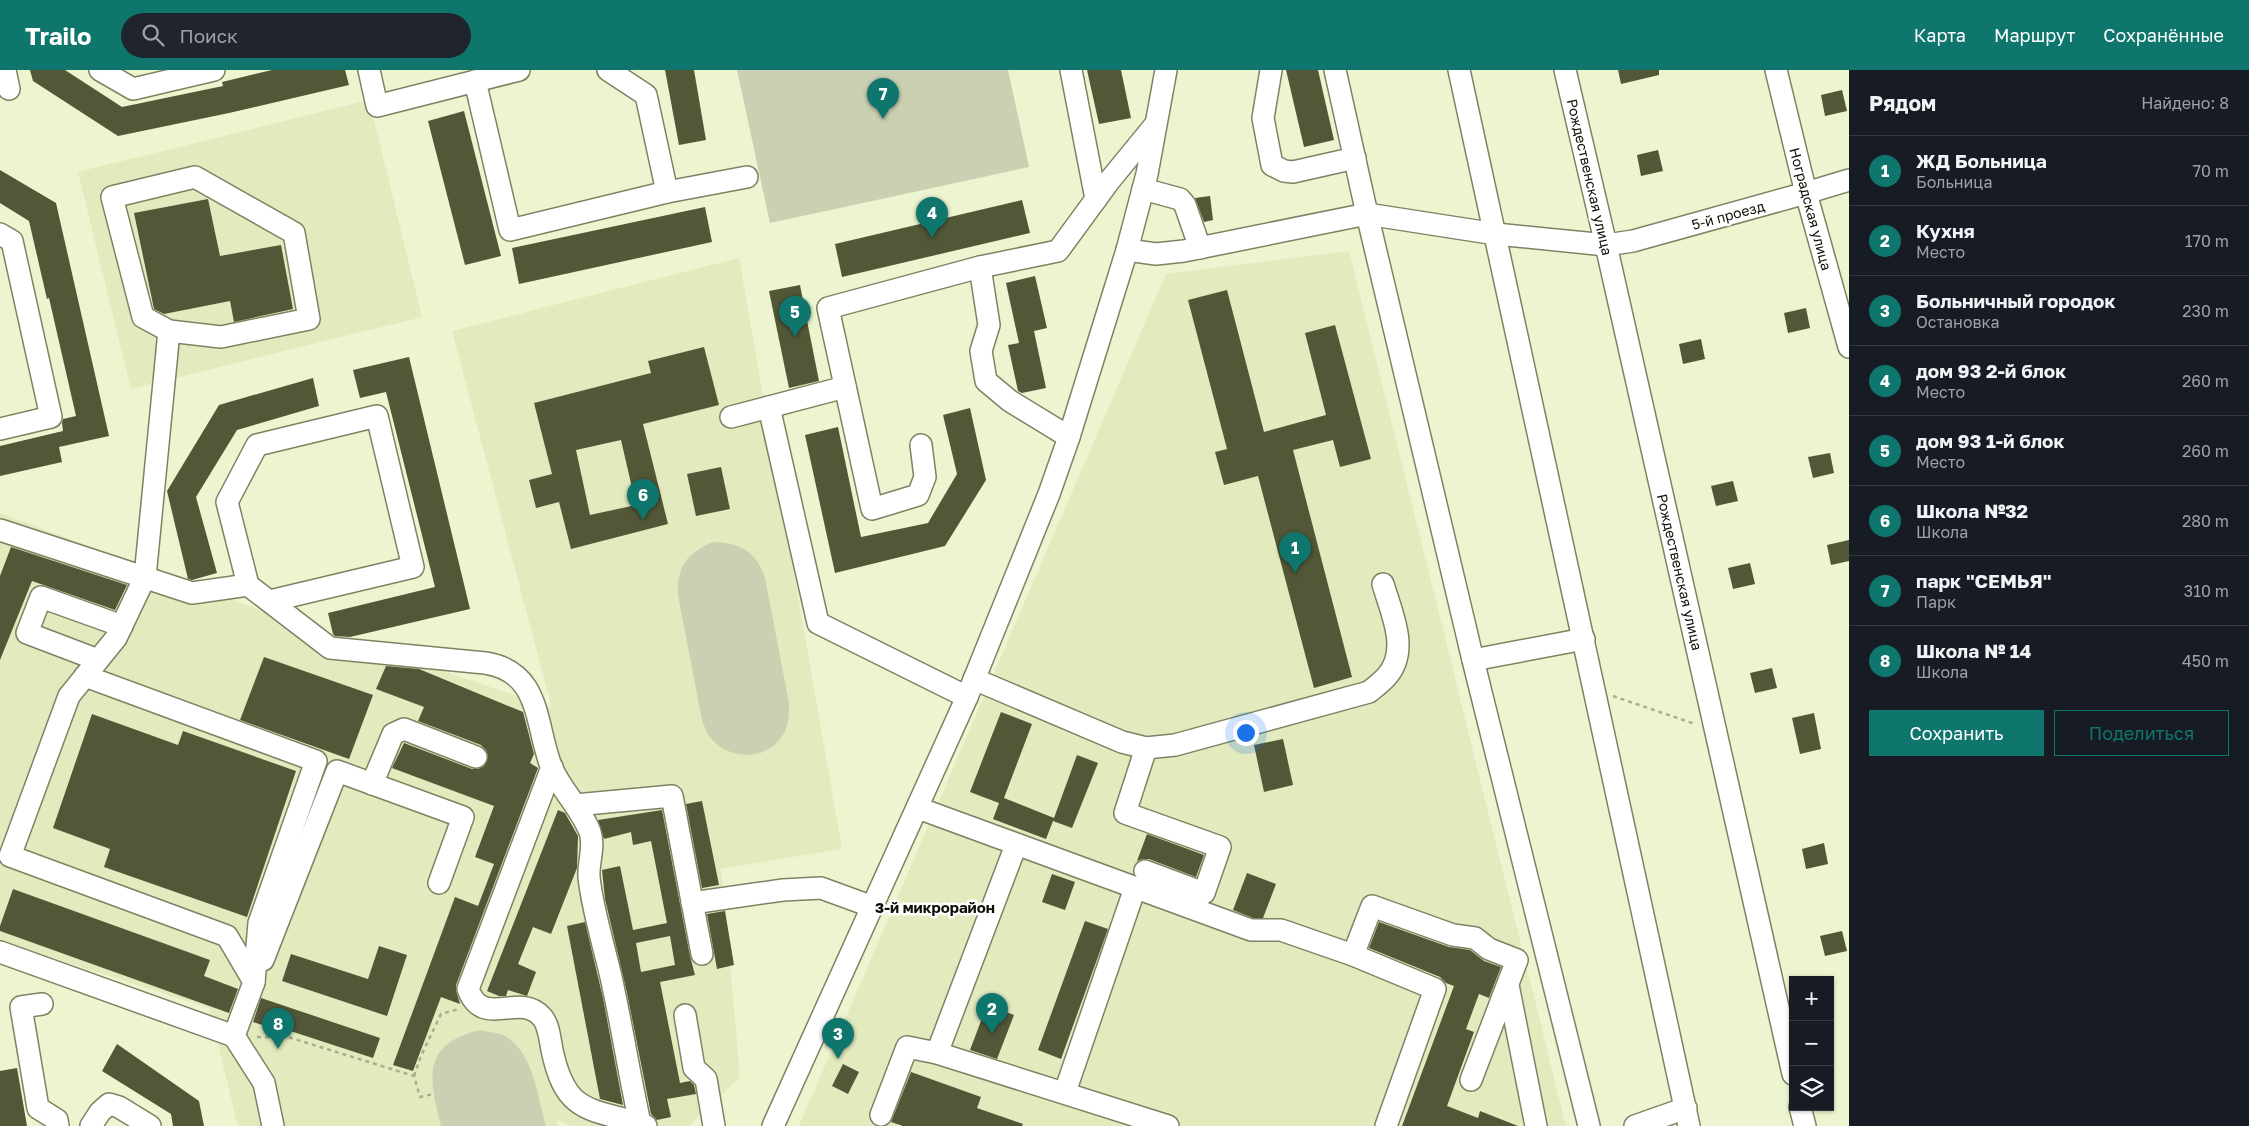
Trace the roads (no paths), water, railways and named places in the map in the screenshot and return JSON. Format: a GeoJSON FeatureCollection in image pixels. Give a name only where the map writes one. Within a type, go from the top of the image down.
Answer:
{"type":"FeatureCollection","features":[{"type":"Feature","properties":{"kind":"street"},"geometry":{"type":"LineString","coordinates":[[100,70],[133,89],[214,70]]}},
{"type":"Feature","properties":{"kind":"street"},"geometry":{"type":"LineString","coordinates":[[369,70],[377,106],[506,72]]}},
{"type":"Feature","properties":{"kind":"street"},"geometry":{"type":"LineString","coordinates":[[608,70],[646,96],[667,192]]}},
{"type":"Feature","properties":{"kind":"street"},"geometry":{"type":"LineString","coordinates":[[1072,70],[1096,199]]}},
{"type":"Feature","properties":{"kind":"street"},"geometry":{"type":"LineString","coordinates":[[773,1126],[971,688],[1049,494],[1069,438],[1127,250],[1143,190],[1166,70]]}},
{"type":"Feature","properties":{"kind":"street"},"geometry":{"type":"LineString","coordinates":[[1271,70],[1263,118],[1272,165],[1284,171],[1293,172],[1355,158]]}},
{"type":"Feature","properties":{"kind":"street"},"geometry":{"type":"LineString","coordinates":[[1336,70],[1367,214],[1473,660],[1589,1126]]}},
{"type":"Feature","properties":{"kind":"street"},"geometry":{"type":"LineString","coordinates":[[1459,70],[1687,1117],[1635,1126]]}},
{"type":"Feature","properties":{"kind":"street","name":"Рождественская улица"},"geometry":{"type":"LineString","coordinates":[[1565,70],[1791,1066]]}},
{"type":"Feature","properties":{"kind":"street","name":"Ноградская улица"},"geometry":{"type":"LineString","coordinates":[[1776,70],[1806,193],[1849,347]]}},
{"type":"Feature","properties":{"kind":"street"},"geometry":{"type":"LineString","coordinates":[[475,81],[510,230],[667,192],[747,177]]}},
{"type":"Feature","properties":{"kind":"street"},"geometry":{"type":"LineString","coordinates":[[921,445],[926,477],[918,495],[872,509],[828,308],[980,267],[1058,251],[1096,199],[1157,123]]}},
{"type":"Feature","properties":{"kind":"street"},"geometry":{"type":"LineString","coordinates":[[195,177],[294,233],[309,319],[221,337],[169,331],[143,317],[112,197],[195,177]]}},
{"type":"Feature","properties":{"kind":"street","name":"5-й проезд"},"geometry":{"type":"LineString","coordinates":[[1367,214],[1496,234],[1606,245],[1633,241],[1849,180]]}},
{"type":"Feature","properties":{"kind":"street"},"geometry":{"type":"LineString","coordinates":[[1143,190],[1180,199],[1185,205],[1200,248]]}},
{"type":"Feature","properties":{"kind":"street"},"geometry":{"type":"LineString","coordinates":[[1127,250],[1156,254],[1200,248],[1367,214]]}},
{"type":"Feature","properties":{"kind":"street"},"geometry":{"type":"LineString","coordinates":[[0,234],[12,241],[52,417],[0,429]]}},
{"type":"Feature","properties":{"kind":"street"},"geometry":{"type":"LineString","coordinates":[[980,267],[989,325],[981,351],[986,381],[1010,401],[1069,438]]}},
{"type":"Feature","properties":{"kind":"street"},"geometry":{"type":"LineString","coordinates":[[169,331],[145,577],[116,638],[69,696],[10,856],[227,936],[254,982]]}},
{"type":"Feature","properties":{"kind":"street"},"geometry":{"type":"LineString","coordinates":[[731,417],[845,387]]}},
{"type":"Feature","properties":{"kind":"street"},"geometry":{"type":"LineString","coordinates":[[769,407],[818,623],[971,688],[1122,742],[1146,748],[1176,745],[1369,692],[1388,675],[1397,655],[1398,633],[1384,584]]}},
{"type":"Feature","properties":{"kind":"street"},"geometry":{"type":"LineString","coordinates":[[270,602],[413,567],[377,416],[257,445],[227,502],[248,585],[270,602],[330,648],[485,663],[499,665],[516,673],[526,687],[538,717],[552,767],[590,833],[592,850],[589,876],[617,1003],[626,1061],[643,1124]]}},
{"type":"Feature","properties":{"kind":"street"},"geometry":{"type":"LineString","coordinates":[[0,530],[192,593],[248,585]]}},
{"type":"Feature","properties":{"kind":"street"},"geometry":{"type":"LineString","coordinates":[[122,626],[41,597],[27,633],[92,668],[316,761],[259,923],[254,982]]}},
{"type":"Feature","properties":{"kind":"street"},"geometry":{"type":"LineString","coordinates":[[1473,660],[1584,638]]}},
{"type":"Feature","properties":{"kind":"street"},"geometry":{"type":"LineString","coordinates":[[372,784],[393,734],[404,729],[476,757]]}},
{"type":"Feature","properties":{"kind":"street"},"geometry":{"type":"LineString","coordinates":[[918,808],[1016,845],[1140,880],[1204,892],[1220,847],[1125,813],[1146,748]]}},
{"type":"Feature","properties":{"kind":"street"},"geometry":{"type":"LineString","coordinates":[[552,767],[468,989],[472,1001],[484,1009],[528,1008],[542,1018],[548,1032],[559,1076],[569,1096],[584,1108],[643,1124]]}},
{"type":"Feature","properties":{"kind":"street"},"geometry":{"type":"LineString","coordinates":[[234,1036],[337,772],[463,817],[440,883]]}},
{"type":"Feature","properties":{"kind":"street"},"geometry":{"type":"LineString","coordinates":[[575,805],[672,796],[702,954]]}},
{"type":"Feature","properties":{"kind":"street"},"geometry":{"type":"LineString","coordinates":[[937,1053],[1016,845]]}},
{"type":"Feature","properties":{"kind":"street"},"geometry":{"type":"LineString","coordinates":[[1140,880],[1251,930],[1281,930],[1353,955],[1435,989],[1386,1126]]}},
{"type":"Feature","properties":{"kind":"street"},"geometry":{"type":"LineString","coordinates":[[1065,1092],[1140,880]]}},
{"type":"Feature","properties":{"kind":"street"},"geometry":{"type":"LineString","coordinates":[[692,903],[783,890],[821,888],[873,907]]}},
{"type":"Feature","properties":{"kind":"street"},"geometry":{"type":"LineString","coordinates":[[1353,955],[1372,906],[1453,935],[1475,938],[1489,949],[1517,960],[1471,1080]]}},
{"type":"Feature","properties":{"kind":"street"},"geometry":{"type":"LineString","coordinates":[[0,952],[234,1036],[264,1083],[273,1126]]}},
{"type":"Feature","properties":{"kind":"street"},"geometry":{"type":"LineString","coordinates":[[1508,984],[1536,1126]]}},
{"type":"Feature","properties":{"kind":"street"},"geometry":{"type":"LineString","coordinates":[[42,1004],[22,1007],[38,1108],[57,1120],[58,1126]]}},
{"type":"Feature","properties":{"kind":"street"},"geometry":{"type":"LineString","coordinates":[[685,1015],[694,1068],[706,1079],[714,1126]]}},
{"type":"Feature","properties":{"kind":"street"},"geometry":{"type":"LineString","coordinates":[[881,1115],[907,1047],[937,1053],[1168,1126]]}},
{"type":"Feature","properties":{"kind":"street"},"geometry":{"type":"LineString","coordinates":[[91,1126],[108,1104],[120,1107],[150,1126]]}},
{"type":"Feature","properties":{"kind":"street"},"geometry":{"type":"LineString","coordinates":[[1801,1111],[1804,1126]]}},
{"type":"Feature","properties":{"kind":"place","name":"парк \"СЕМЬЯ\""},"geometry":{"type":"Point","coordinates":[883,119]}},
{"type":"Feature","properties":{"kind":"place","name":"дом 93 2-й блок"},"geometry":{"type":"Point","coordinates":[932,238]}},
{"type":"Feature","properties":{"kind":"place","name":"дом 93 1-й блок"},"geometry":{"type":"Point","coordinates":[795,337]}},
{"type":"Feature","properties":{"kind":"place","name":"Школа №32"},"geometry":{"type":"Point","coordinates":[643,520]}},
{"type":"Feature","properties":{"kind":"place","name":"ЖД Больница"},"geometry":{"type":"Point","coordinates":[1295,573]}},
{"type":"Feature","properties":{"kind":"place","name":"Кухня"},"geometry":{"type":"Point","coordinates":[992,1034]}},
{"type":"Feature","properties":{"kind":"place","name":"Школа № 14"},"geometry":{"type":"Point","coordinates":[278,1049]}},
{"type":"Feature","properties":{"kind":"place","name":"Больничный городок"},"geometry":{"type":"Point","coordinates":[838,1059]}},
{"type":"Feature","properties":{"kind":"district","name":"3-й микрорайон"},"geometry":{"type":"Point","coordinates":[935,907]}}]}
